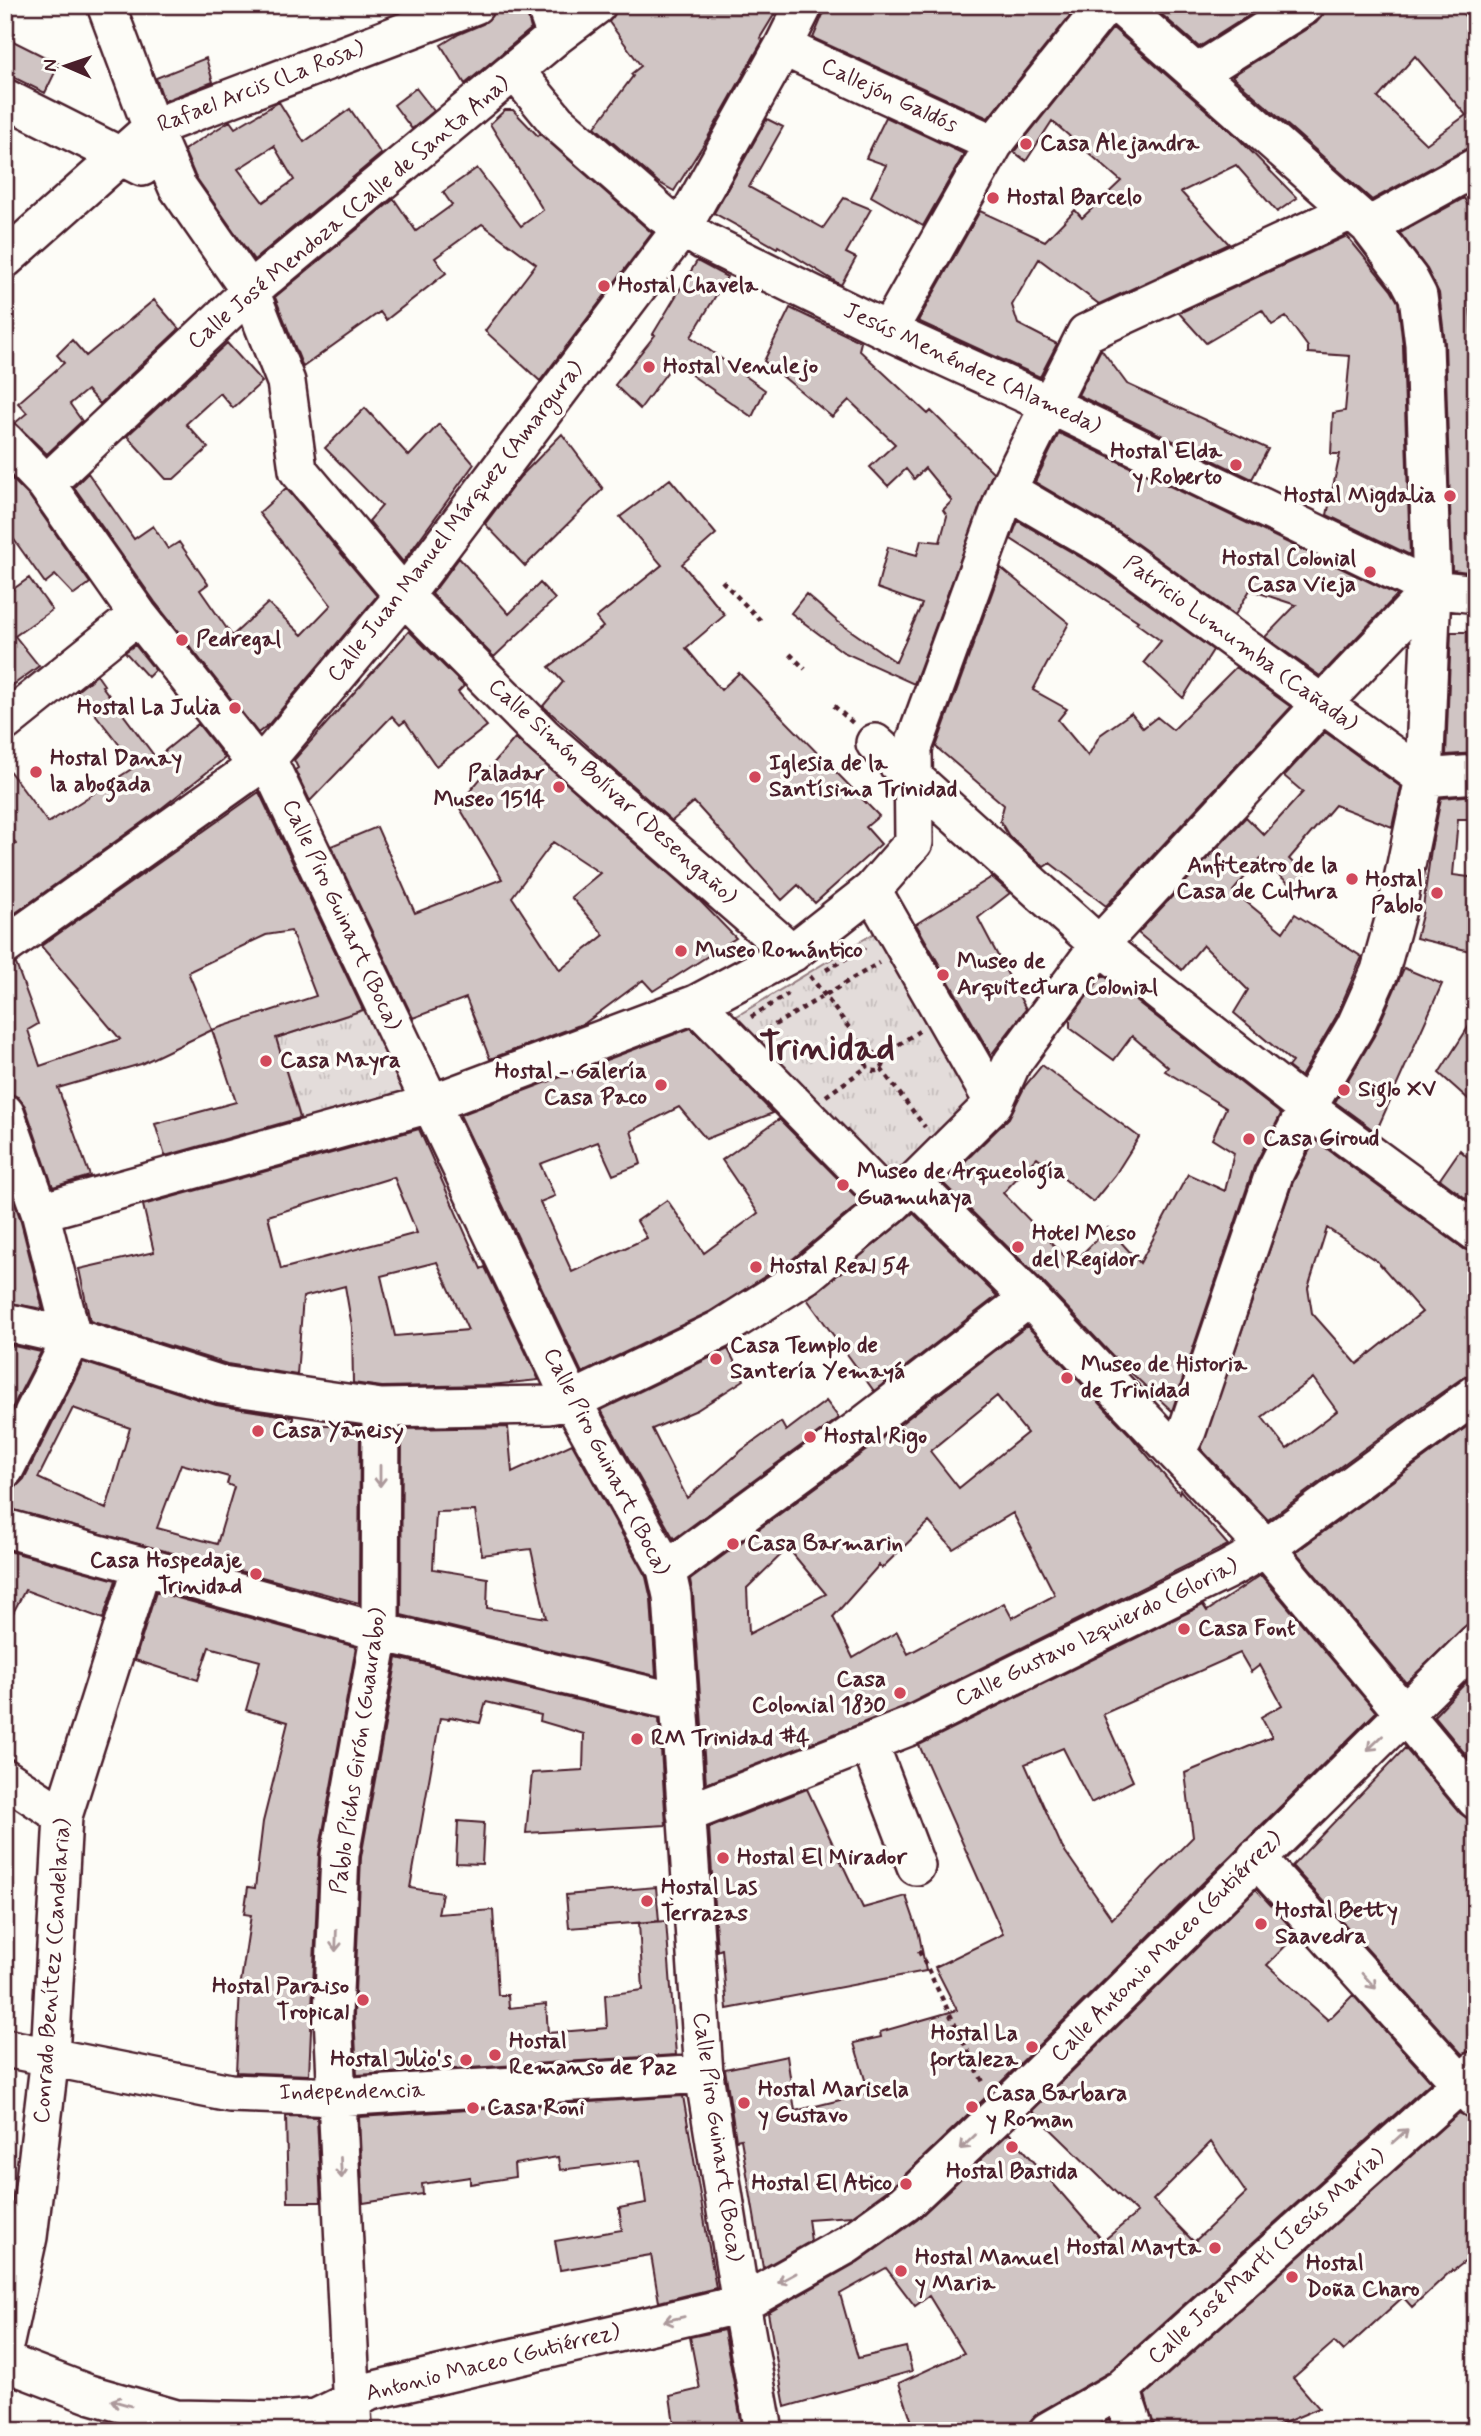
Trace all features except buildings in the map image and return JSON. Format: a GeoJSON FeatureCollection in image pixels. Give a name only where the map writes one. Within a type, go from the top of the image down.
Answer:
{"type":"FeatureCollection","features":[{"type":"Feature","properties":{"kind":"street","name":"Calle Simón Bolívar (Desengaño)"},"geometry":{"type":"LineString","coordinates":[[106,5],[177,186],[250,291],[286,382],[298,470],[404,596],[544,737],[792,953]]}},
{"type":"Feature","properties":{"kind":"street","name":"Rafael Arcis (La Rosa)"},"geometry":{"type":"LineString","coordinates":[[5,259],[152,128],[475,5]]}},
{"type":"Feature","properties":{"kind":"street","name":"Calle José Mendoza (Calle de Santa Ana)"},"geometry":{"type":"LineString","coordinates":[[46,484],[250,291],[515,71],[551,21],[597,5]]}},
{"type":"Feature","properties":{"kind":"street","name":"Calle Juan Manuel Márquez (Amargura)"},"geometry":{"type":"LineString","coordinates":[[5,946],[263,763],[404,596],[682,228],[804,5]]}},
{"type":"Feature","properties":{"kind":"street"},"geometry":{"type":"LineString","coordinates":[[888,331],[994,145],[1105,5]]}},
{"type":"Feature","properties":{"kind":"street"},"geometry":{"type":"LineString","coordinates":[[1119,5],[1360,218],[1409,279],[1418,296],[1422,317],[1432,589],[1424,778],[1396,913],[1380,971],[1355,1027],[1307,1108],[1274,1174],[1187,1431],[1176,1452]]}},
{"type":"Feature","properties":{"kind":"street"},"geometry":{"type":"LineString","coordinates":[[1196,74],[1305,5]]}},
{"type":"Feature","properties":{"kind":"street","name":"Callejón Galdós"},"geometry":{"type":"LineString","coordinates":[[783,47],[994,145]]}},
{"type":"Feature","properties":{"kind":"street","name":"Jesús Menéndez (Alameda)"},"geometry":{"type":"LineString","coordinates":[[515,71],[556,122],[682,228],[888,331],[1050,405],[1432,589],[1476,594]]}},
{"type":"Feature","properties":{"kind":"street"},"geometry":{"type":"LineString","coordinates":[[5,98],[123,156],[177,186]]}},
{"type":"Feature","properties":{"kind":"street"},"geometry":{"type":"LineString","coordinates":[[40,1212],[430,1104],[696,1004],[792,953],[872,890],[914,842],[912,748],[1007,490],[1087,333],[1476,167]]}},
{"type":"Feature","properties":{"kind":"street","name":"Calle Piro Guinart (Boca)"},"geometry":{"type":"LineString","coordinates":[[5,441],[46,484],[138,615],[263,763],[572,1401],[666,1569],[672,1596],[704,2074],[740,2304],[764,2431]]}},
{"type":"Feature","properties":{"kind":"street","name":"Patricio Lumumba (Cañada)"},"geometry":{"type":"LineString","coordinates":[[1007,490],[1110,550],[1424,778]]}},
{"type":"Feature","properties":{"kind":"street"},"geometry":{"type":"LineString","coordinates":[[5,1322],[72,1337],[222,1385],[380,1408],[548,1405],[572,1401],[719,1331],[806,1275],[902,1194],[995,1103],[1012,1063],[1099,945],[1321,704],[1432,589]]}},
{"type":"Feature","properties":{"kind":"street"},"geometry":{"type":"LineString","coordinates":[[5,722],[138,615]]}},
{"type":"Feature","properties":{"kind":"street"},"geometry":{"type":"LineString","coordinates":[[874,743],[1099,945],[1307,1108],[1476,1232]]}},
{"type":"Feature","properties":{"kind":"street"},"geometry":{"type":"LineString","coordinates":[[1424,778],[1476,774]]}},
{"type":"Feature","properties":{"kind":"street"},"geometry":{"type":"LineString","coordinates":[[872,890],[995,1103]]}},
{"type":"Feature","properties":{"kind":"street"},"geometry":{"type":"LineString","coordinates":[[696,1004],[902,1194],[1029,1298],[1266,1548],[1476,1800]]}},
{"type":"Feature","properties":{"kind":"street"},"geometry":{"type":"LineString","coordinates":[[5,1113],[40,1212],[72,1337],[5,1469]]}},
{"type":"Feature","properties":{"kind":"street"},"geometry":{"type":"LineString","coordinates":[[666,1569],[859,1429],[1029,1298]]}},
{"type":"Feature","properties":{"kind":"street","name":"Calle Gustavo Izquierdo (Gloria)"},"geometry":{"type":"LineString","coordinates":[[686,1814],[911,1726],[1216,1576],[1266,1548],[1476,1394]]}},
{"type":"Feature","properties":{"kind":"street","name":"Pablo Pichs Girón (Guaurabo)"},"geometry":{"type":"LineString","coordinates":[[353,2415],[333,2015],[340,1856],[380,1632],[380,1408]]}},
{"type":"Feature","properties":{"kind":"street"},"geometry":{"type":"LineString","coordinates":[[5,1528],[380,1632],[660,1698],[679,1700]]}},
{"type":"Feature","properties":{"kind":"street","name":"Conrado Benítez (Candelaria)"},"geometry":{"type":"LineString","coordinates":[[5,2342],[28,2237],[50,2057],[63,1816],[142,1567]]}},
{"type":"Feature","properties":{"kind":"street","name":"Calle Antonio Maceo (Gutiérrez)"},"geometry":{"type":"LineString","coordinates":[[740,2304],[848,2244],[905,2203],[1000,2113],[1476,1643]]}},
{"type":"Feature","properties":{"kind":"street"},"geometry":{"type":"LineString","coordinates":[[869,1743],[916,1866]]}},
{"type":"Feature","properties":{"kind":"street"},"geometry":{"type":"LineString","coordinates":[[5,1778],[63,1816]]}},
{"type":"Feature","properties":{"kind":"street"},"geometry":{"type":"LineString","coordinates":[[1256,1858],[1471,2084]]}},
{"type":"Feature","properties":{"kind":"street","name":"Independencia"},"geometry":{"type":"LineString","coordinates":[[5,2048],[230,2093],[338,2097],[704,2074]]}},
{"type":"Feature","properties":{"kind":"street","name":"Calle José Martí (Jesús María)"},"geometry":{"type":"LineString","coordinates":[[1048,2431],[1121,2389],[1471,2084]]}},
{"type":"Feature","properties":{"kind":"street","name":"Antonio Maceo (Gutiérrez)"},"geometry":{"type":"LineString","coordinates":[[5,2362],[89,2394],[176,2419],[282,2421],[353,2415],[371,2390],[740,2304]]}},
{"type":"Feature","properties":{"kind":"street"},"geometry":{"type":"LineString","coordinates":[[1121,2389],[1135,2431]]}},
{"type":"Feature","properties":{"kind":"path"},"geometry":{"type":"LineString","coordinates":[[722,581],[763,623]]}},
{"type":"Feature","properties":{"kind":"path"},"geometry":{"type":"LineString","coordinates":[[790,654],[805,669]]}},
{"type":"Feature","properties":{"kind":"path"},"geometry":{"type":"LineString","coordinates":[[825,970],[879,939]]}},
{"type":"Feature","properties":{"kind":"path"},"geometry":{"type":"LineString","coordinates":[[773,1040],[764,1031],[883,960]]}},
{"type":"Feature","properties":{"kind":"path"},"geometry":{"type":"LineString","coordinates":[[816,985],[869,1054]]}},
{"type":"Feature","properties":{"kind":"path"},"geometry":{"type":"LineString","coordinates":[[883,1056],[924,1028]]}},
{"type":"Feature","properties":{"kind":"path"},"geometry":{"type":"LineString","coordinates":[[881,1069],[875,1071],[867,1067],[865,1062],[869,1054],[875,1052],[883,1056]]}},
{"type":"Feature","properties":{"kind":"path"},"geometry":{"type":"LineString","coordinates":[[881,1069],[883,1056]]}},
{"type":"Feature","properties":{"kind":"path"},"geometry":{"type":"LineString","coordinates":[[820,1100],[867,1067]]}},
{"type":"Feature","properties":{"kind":"path"},"geometry":{"type":"LineString","coordinates":[[881,1069],[928,1131]]}},
{"type":"Feature","properties":{"kind":"path"},"geometry":{"type":"LineString","coordinates":[[817,1086],[836,1105]]}},
{"type":"Feature","properties":{"kind":"path"},"geometry":{"type":"LineString","coordinates":[[919,1951],[1000,2113]]}},
{"type":"Feature","properties":{"kind":"green space"},"geometry":{"type":"Polygon","coordinates":[[[876,932],[980,1091],[890,1182],[738,1025],[737,1016],[876,932]]]}},
{"type":"Feature","properties":{"kind":"green space"},"geometry":{"type":"Polygon","coordinates":[[[370,1008],[406,1094],[303,1126],[276,1038],[370,1008]]]}},
{"type":"Feature","properties":{"kind":"place","name":"Casa Alejandra"},"geometry":{"type":"Point","coordinates":[1026,144]}},
{"type":"Feature","properties":{"kind":"place","name":"Hostal Barcelo"},"geometry":{"type":"Point","coordinates":[993,198]}},
{"type":"Feature","properties":{"kind":"place","name":"Hostal Chavela"},"geometry":{"type":"Point","coordinates":[604,286]}},
{"type":"Feature","properties":{"kind":"place","name":"Hostal Venulejo"},"geometry":{"type":"Point","coordinates":[649,367]}},
{"type":"Feature","properties":{"kind":"place","name":"Hostal Elda y Roberto"},"geometry":{"type":"Point","coordinates":[1236,465]}},
{"type":"Feature","properties":{"kind":"place","name":"Hostal Migdalia"},"geometry":{"type":"Point","coordinates":[1450,496]}},
{"type":"Feature","properties":{"kind":"place","name":"Hostal Colonial Casa Vieja"},"geometry":{"type":"Point","coordinates":[1370,572]}},
{"type":"Feature","properties":{"kind":"place","name":"Pedregal"},"geometry":{"type":"Point","coordinates":[182,640]}},
{"type":"Feature","properties":{"kind":"place","name":"Hostal La Julia"},"geometry":{"type":"Point","coordinates":[235,708]}},
{"type":"Feature","properties":{"kind":"place","name":"Hostal Danay la abogada"},"geometry":{"type":"Point","coordinates":[36,772]}},
{"type":"Feature","properties":{"kind":"place","name":"Iglesia de la Santísima Trinidad"},"geometry":{"type":"Point","coordinates":[755,777]}},
{"type":"Feature","properties":{"kind":"place","name":"Paladar Museo 1514"},"geometry":{"type":"Point","coordinates":[559,787]}},
{"type":"Feature","properties":{"kind":"place","name":"Anfiteatro de la Casa de Cultura"},"geometry":{"type":"Point","coordinates":[1352,879]}},
{"type":"Feature","properties":{"kind":"place","name":"Hostal Pablo"},"geometry":{"type":"Point","coordinates":[1437,893]}},
{"type":"Feature","properties":{"kind":"place","name":"Museo Romántico"},"geometry":{"type":"Point","coordinates":[681,951]}},
{"type":"Feature","properties":{"kind":"place","name":"Museo de Arquitectura Colonial"},"geometry":{"type":"Point","coordinates":[943,975]}},
{"type":"Feature","properties":{"kind":"place","name":"Casa Mayra"},"geometry":{"type":"Point","coordinates":[266,1061]}},
{"type":"Feature","properties":{"kind":"place","name":"Hostal - Galería Casa Paco"},"geometry":{"type":"Point","coordinates":[661,1085]}},
{"type":"Feature","properties":{"kind":"place","name":"Siglo XV"},"geometry":{"type":"Point","coordinates":[1344,1090]}},
{"type":"Feature","properties":{"kind":"place","name":"Casa Giroud"},"geometry":{"type":"Point","coordinates":[1249,1139]}},
{"type":"Feature","properties":{"kind":"place","name":"Museo de Arqueología Guamuhaya"},"geometry":{"type":"Point","coordinates":[843,1185]}},
{"type":"Feature","properties":{"kind":"place","name":"Hotel Meso del Regidor"},"geometry":{"type":"Point","coordinates":[1018,1247]}},
{"type":"Feature","properties":{"kind":"place","name":"Hostal Real 54"},"geometry":{"type":"Point","coordinates":[756,1267]}},
{"type":"Feature","properties":{"kind":"place","name":"Casa Templo de Santería Yemayá"},"geometry":{"type":"Point","coordinates":[716,1359]}},
{"type":"Feature","properties":{"kind":"place","name":"Museo de Historia de Trinidad"},"geometry":{"type":"Point","coordinates":[1067,1378]}},
{"type":"Feature","properties":{"kind":"place","name":"Casa Yaneisy"},"geometry":{"type":"Point","coordinates":[258,1431]}},
{"type":"Feature","properties":{"kind":"place","name":"Hostal Rigo"},"geometry":{"type":"Point","coordinates":[810,1437]}},
{"type":"Feature","properties":{"kind":"place","name":"Casa Barmarin"},"geometry":{"type":"Point","coordinates":[733,1544]}},
{"type":"Feature","properties":{"kind":"place","name":"Casa Hospedaje Trinidad"},"geometry":{"type":"Point","coordinates":[256,1574]}},
{"type":"Feature","properties":{"kind":"place","name":"Casa Font"},"geometry":{"type":"Point","coordinates":[1184,1629]}},
{"type":"Feature","properties":{"kind":"place","name":"Casa Colonial 1830"},"geometry":{"type":"Point","coordinates":[900,1693]}},
{"type":"Feature","properties":{"kind":"place","name":"RM Trinidad #4"},"geometry":{"type":"Point","coordinates":[637,1739]}},
{"type":"Feature","properties":{"kind":"place","name":"Hostal El Mirador"},"geometry":{"type":"Point","coordinates":[723,1858]}},
{"type":"Feature","properties":{"kind":"place","name":"Hostal Las Terrazas"},"geometry":{"type":"Point","coordinates":[647,1901]}},
{"type":"Feature","properties":{"kind":"place","name":"Hostal Betty Saavedra"},"geometry":{"type":"Point","coordinates":[1261,1924]}},
{"type":"Feature","properties":{"kind":"place","name":"Hostal Paraiso Tropical"},"geometry":{"type":"Point","coordinates":[363,2000]}},
{"type":"Feature","properties":{"kind":"place","name":"Hostal La fortaleza"},"geometry":{"type":"Point","coordinates":[1032,2047]}},
{"type":"Feature","properties":{"kind":"place","name":"Hostal Remanso de Paz"},"geometry":{"type":"Point","coordinates":[495,2055]}},
{"type":"Feature","properties":{"kind":"place","name":"Hostal Julio's"},"geometry":{"type":"Point","coordinates":[466,2060]}},
{"type":"Feature","properties":{"kind":"place","name":"Hostal Marisela y Gustavo"},"geometry":{"type":"Point","coordinates":[744,2103]}},
{"type":"Feature","properties":{"kind":"place","name":"Casa Barbara y Roman"},"geometry":{"type":"Point","coordinates":[972,2107]}},
{"type":"Feature","properties":{"kind":"place","name":"Casa Roni"},"geometry":{"type":"Point","coordinates":[473,2108]}},
{"type":"Feature","properties":{"kind":"place","name":"Hostal Bastida"},"geometry":{"type":"Point","coordinates":[1012,2147]}},
{"type":"Feature","properties":{"kind":"place","name":"Hostal El Atico"},"geometry":{"type":"Point","coordinates":[906,2184]}},
{"type":"Feature","properties":{"kind":"place","name":"Hostal Mayta"},"geometry":{"type":"Point","coordinates":[1215,2248]}},
{"type":"Feature","properties":{"kind":"place","name":"Hostal Manuel y Maria"},"geometry":{"type":"Point","coordinates":[901,2271]}},
{"type":"Feature","properties":{"kind":"place","name":"Hostal Doña Charo"},"geometry":{"type":"Point","coordinates":[1292,2277]}},
{"type":"Feature","properties":{"kind":"district","name":"Trinidad"},"geometry":{"type":"Point","coordinates":[827,1049]}}]}
